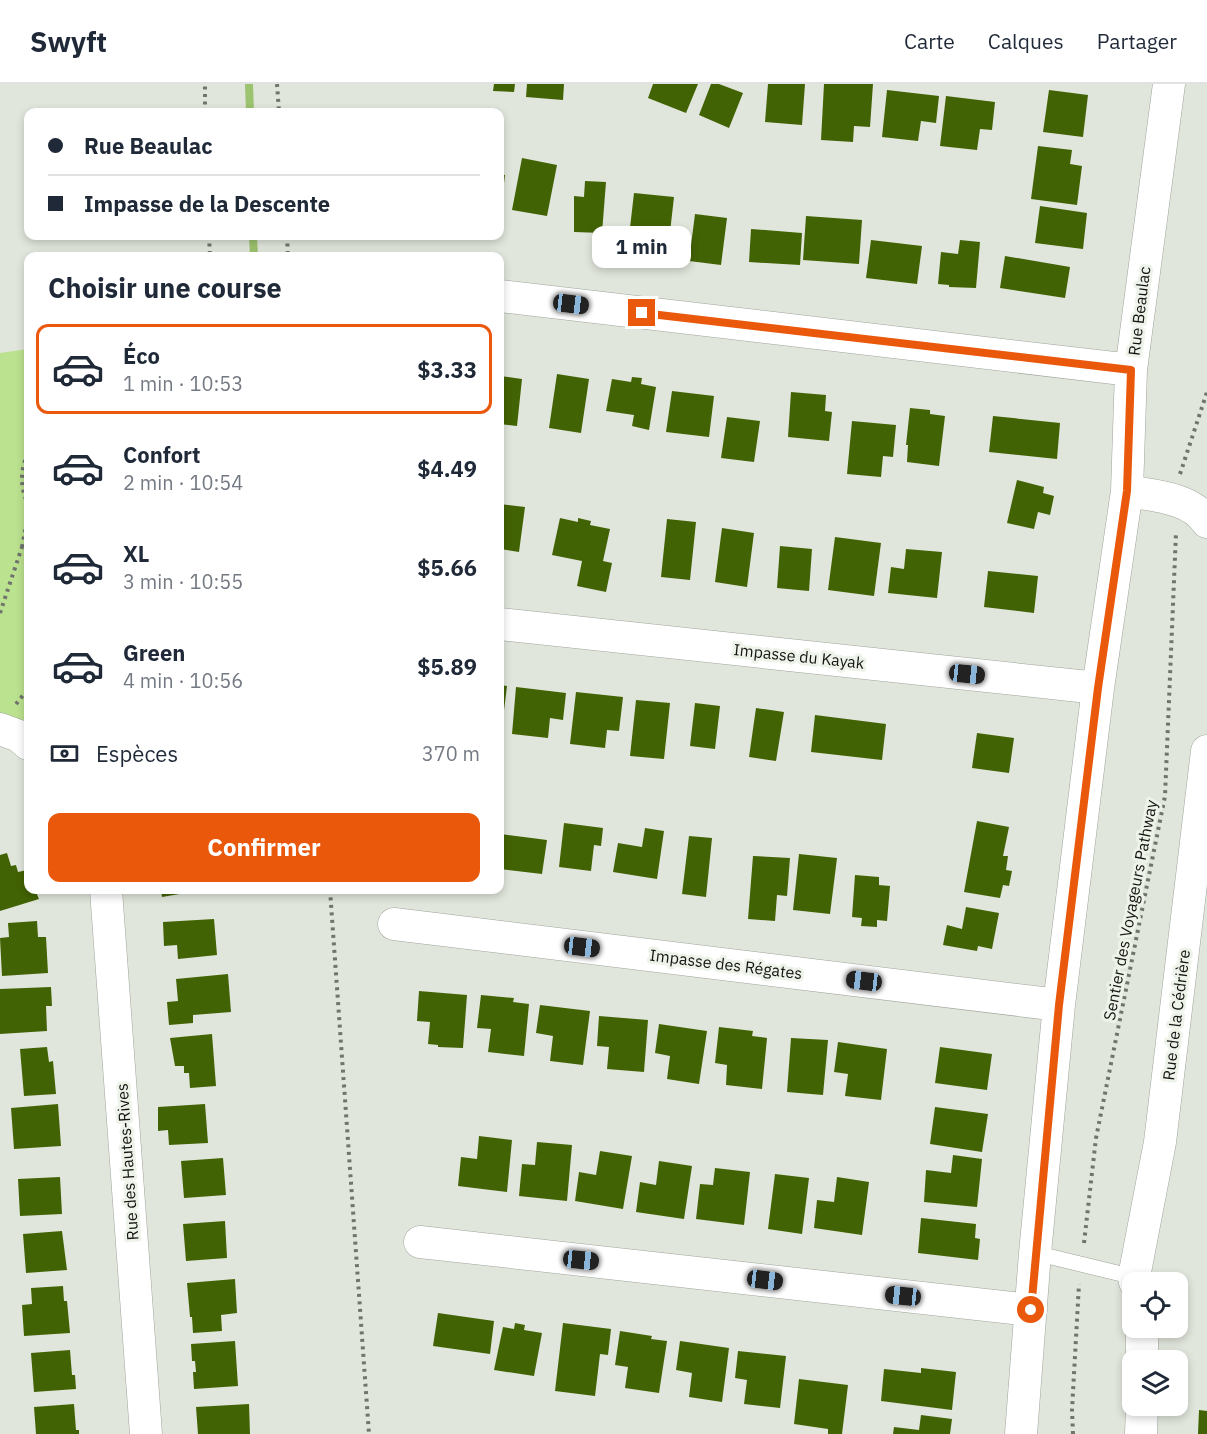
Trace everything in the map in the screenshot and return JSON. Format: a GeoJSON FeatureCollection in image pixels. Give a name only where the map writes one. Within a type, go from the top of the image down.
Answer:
{"type":"FeatureCollection","features":[{"type":"Feature","properties":{"kind":"street","name":"Rue Beaulac"},"geometry":{"type":"LineString","coordinates":[[1022,1434],[1035,1253],[1059,1005],[1098,688],[1127,491],[1131,370],[1169,84]]}},
{"type":"Feature","properties":{"kind":"street"},"geometry":{"type":"LineString","coordinates":[[504,296],[1131,370]]}},
{"type":"Feature","properties":{"kind":"street"},"geometry":{"type":"LineString","coordinates":[[1127,491],[1178,500],[1207,522]]}},
{"type":"Feature","properties":{"kind":"street","name":"Impasse du Kayak"},"geometry":{"type":"LineString","coordinates":[[504,624],[1098,688]]}},
{"type":"Feature","properties":{"kind":"street"},"geometry":{"type":"LineString","coordinates":[[0,729],[19,736],[24,740]]}},
{"type":"Feature","properties":{"kind":"street","name":"Rue de la Cédrière"},"geometry":{"type":"LineString","coordinates":[[1136,1272],[1160,1142],[1207,751]]}},
{"type":"Feature","properties":{"kind":"street","name":"Rue des Hautes-Rives"},"geometry":{"type":"LineString","coordinates":[[106,894],[146,1434]]}},
{"type":"Feature","properties":{"kind":"street","name":"Impasse des Régates"},"geometry":{"type":"LineString","coordinates":[[394,924],[1059,1005]]}},
{"type":"Feature","properties":{"kind":"street"},"geometry":{"type":"LineString","coordinates":[[420,1242],[1031,1310]]}},
{"type":"Feature","properties":{"kind":"street"},"geometry":{"type":"LineString","coordinates":[[1141,1434],[1142,1416]]}},
{"type":"Feature","properties":{"kind":"lane","name":"Rue de la Cédrière"},"geometry":{"type":"LineString","coordinates":[[1035,1253],[1082,1263],[1122,1276]]}},
{"type":"Feature","properties":{"kind":"path"},"geometry":{"type":"LineString","coordinates":[[205,84],[205,108]]}},
{"type":"Feature","properties":{"kind":"path"},"geometry":{"type":"LineString","coordinates":[[277,84],[279,108]]}},
{"type":"Feature","properties":{"kind":"path","name":"Sentier des Voyageurs Pathway"},"geometry":{"type":"LineString","coordinates":[[1073,1434],[1076,1316],[1096,1138],[1165,796],[1179,480],[1207,392]]}},
{"type":"Feature","properties":{"kind":"path"},"geometry":{"type":"LineString","coordinates":[[24,464],[22,469],[24,495]]}},
{"type":"Feature","properties":{"kind":"path"},"geometry":{"type":"LineString","coordinates":[[0,613],[24,537]]}},
{"type":"Feature","properties":{"kind":"path"},"geometry":{"type":"LineString","coordinates":[[330,894],[369,1434]]}},
{"type":"Feature","properties":{"kind":"green space"},"geometry":{"type":"Polygon","coordinates":[[[24,350],[24,726],[0,729],[0,353],[24,350]]]}},
{"type":"Feature","properties":{"kind":"building"},"geometry":{"type":"Polygon","coordinates":[[[494,84],[515,84],[514,92],[493,91],[494,84]]]}},
{"type":"Feature","properties":{"kind":"building"},"geometry":{"type":"Polygon","coordinates":[[[527,84],[564,84],[563,100],[526,97],[527,84]]]}},
{"type":"Feature","properties":{"kind":"building"},"geometry":{"type":"Polygon","coordinates":[[[653,84],[698,84],[686,113],[648,98],[653,84]]]}},
{"type":"Feature","properties":{"kind":"building"},"geometry":{"type":"Polygon","coordinates":[[[711,84],[719,84],[743,93],[729,128],[699,115],[711,84]]]}},
{"type":"Feature","properties":{"kind":"building"},"geometry":{"type":"Polygon","coordinates":[[[768,84],[805,84],[802,125],[765,122],[768,84]]]}},
{"type":"Feature","properties":{"kind":"building"},"geometry":{"type":"Polygon","coordinates":[[[824,84],[873,84],[870,127],[854,126],[853,142],[821,140],[824,84]]]}},
{"type":"Feature","properties":{"kind":"building"},"geometry":{"type":"Polygon","coordinates":[[[887,90],[939,96],[936,123],[921,121],[918,141],[882,137],[887,90]]]}},
{"type":"Feature","properties":{"kind":"building"},"geometry":{"type":"Polygon","coordinates":[[[1049,90],[1088,95],[1083,137],[1043,132],[1049,90]]]}},
{"type":"Feature","properties":{"kind":"building"},"geometry":{"type":"Polygon","coordinates":[[[946,96],[995,102],[992,130],[980,129],[977,150],[940,146],[946,96]]]}},
{"type":"Feature","properties":{"kind":"building"},"geometry":{"type":"Polygon","coordinates":[[[1038,146],[1072,150],[1070,164],[1082,166],[1077,205],[1031,199],[1038,146]]]}},
{"type":"Feature","properties":{"kind":"building"},"geometry":{"type":"Polygon","coordinates":[[[522,158],[557,165],[547,216],[512,210],[522,158]]]}},
{"type":"Feature","properties":{"kind":"building"},"geometry":{"type":"Polygon","coordinates":[[[585,181],[606,182],[602,233],[574,232],[574,196],[584,197],[585,181]]]}},
{"type":"Feature","properties":{"kind":"building"},"geometry":{"type":"Polygon","coordinates":[[[634,193],[674,197],[668,250],[628,245],[634,193]]]}},
{"type":"Feature","properties":{"kind":"building"},"geometry":{"type":"Polygon","coordinates":[[[1040,206],[1087,213],[1083,249],[1035,243],[1040,206]]]}},
{"type":"Feature","properties":{"kind":"building"},"geometry":{"type":"Polygon","coordinates":[[[695,214],[727,218],[721,265],[689,261],[695,214]]]}},
{"type":"Feature","properties":{"kind":"building"},"geometry":{"type":"Polygon","coordinates":[[[806,216],[862,220],[859,264],[803,260],[806,216]]]}},
{"type":"Feature","properties":{"kind":"building"},"geometry":{"type":"Polygon","coordinates":[[[751,229],[802,233],[800,265],[749,262],[751,229]]]}},
{"type":"Feature","properties":{"kind":"building"},"geometry":{"type":"Polygon","coordinates":[[[871,240],[922,246],[917,284],[866,278],[871,240]]]}},
{"type":"Feature","properties":{"kind":"building"},"geometry":{"type":"Polygon","coordinates":[[[960,240],[980,242],[976,288],[949,287],[949,285],[938,284],[941,252],[958,254],[960,240]]]}},
{"type":"Feature","properties":{"kind":"building"},"geometry":{"type":"Polygon","coordinates":[[[1005,256],[1070,267],[1065,298],[1000,288],[1005,256]]]}},
{"type":"Feature","properties":{"kind":"building"},"geometry":{"type":"Polygon","coordinates":[[[557,374],[589,379],[581,433],[549,428],[557,374]]]}},
{"type":"Feature","properties":{"kind":"building"},"geometry":{"type":"Polygon","coordinates":[[[504,377],[522,379],[517,426],[504,424],[504,377]]]}},
{"type":"Feature","properties":{"kind":"building"},"geometry":{"type":"Polygon","coordinates":[[[632,377],[642,378],[641,384],[656,387],[649,430],[632,426],[634,415],[606,411],[612,379],[631,382],[632,377]]]}},
{"type":"Feature","properties":{"kind":"building"},"geometry":{"type":"Polygon","coordinates":[[[672,391],[714,396],[709,437],[666,432],[672,391]]]}},
{"type":"Feature","properties":{"kind":"building"},"geometry":{"type":"Polygon","coordinates":[[[791,392],[826,395],[825,411],[832,412],[829,441],[788,437],[791,392]]]}},
{"type":"Feature","properties":{"kind":"building"},"geometry":{"type":"Polygon","coordinates":[[[910,408],[930,410],[930,414],[945,416],[939,466],[907,462],[908,445],[906,445],[910,408]]]}},
{"type":"Feature","properties":{"kind":"building"},"geometry":{"type":"Polygon","coordinates":[[[993,416],[1060,423],[1057,459],[989,452],[993,416]]]}},
{"type":"Feature","properties":{"kind":"building"},"geometry":{"type":"Polygon","coordinates":[[[727,417],[760,421],[754,462],[721,458],[727,417]]]}},
{"type":"Feature","properties":{"kind":"building"},"geometry":{"type":"Polygon","coordinates":[[[852,421],[896,425],[893,457],[883,456],[881,477],[847,474],[852,421]]]}},
{"type":"Feature","properties":{"kind":"building"},"geometry":{"type":"Polygon","coordinates":[[[1017,480],[1044,487],[1043,493],[1054,496],[1050,515],[1038,512],[1034,529],[1007,523],[1017,480]]]}},
{"type":"Feature","properties":{"kind":"building"},"geometry":{"type":"Polygon","coordinates":[[[504,504],[525,507],[519,552],[504,550],[504,504]]]}},
{"type":"Feature","properties":{"kind":"building"},"geometry":{"type":"Polygon","coordinates":[[[560,518],[578,522],[578,518],[591,521],[590,525],[610,529],[603,561],[612,563],[606,592],[577,586],[582,561],[552,555],[560,518]]]}},
{"type":"Feature","properties":{"kind":"building"},"geometry":{"type":"Polygon","coordinates":[[[667,519],[696,522],[690,580],[661,577],[667,519]]]}},
{"type":"Feature","properties":{"kind":"building"},"geometry":{"type":"Polygon","coordinates":[[[722,528],[754,533],[747,587],[715,582],[722,528]]]}},
{"type":"Feature","properties":{"kind":"building"},"geometry":{"type":"Polygon","coordinates":[[[835,537],[881,543],[874,596],[828,590],[835,537]]]}},
{"type":"Feature","properties":{"kind":"building"},"geometry":{"type":"Polygon","coordinates":[[[780,546],[812,549],[809,591],[777,588],[780,546]]]}},
{"type":"Feature","properties":{"kind":"building"},"geometry":{"type":"Polygon","coordinates":[[[906,549],[942,552],[937,598],[888,593],[891,567],[904,569],[906,549]]]}},
{"type":"Feature","properties":{"kind":"building"},"geometry":{"type":"Polygon","coordinates":[[[988,571],[1038,576],[1034,613],[984,607],[988,571]]]}},
{"type":"Feature","properties":{"kind":"building"},"geometry":{"type":"Polygon","coordinates":[[[504,686],[507,686],[504,710],[504,686]]]}},
{"type":"Feature","properties":{"kind":"building"},"geometry":{"type":"Polygon","coordinates":[[[516,687],[566,693],[563,720],[550,718],[548,738],[512,734],[516,687]]]}},
{"type":"Feature","properties":{"kind":"building"},"geometry":{"type":"Polygon","coordinates":[[[576,692],[623,697],[619,731],[607,730],[605,748],[570,744],[576,692]]]}},
{"type":"Feature","properties":{"kind":"building"},"geometry":{"type":"Polygon","coordinates":[[[636,700],[670,703],[664,759],[630,756],[636,700]]]}},
{"type":"Feature","properties":{"kind":"building"},"geometry":{"type":"Polygon","coordinates":[[[695,703],[720,706],[715,749],[690,746],[695,703]]]}},
{"type":"Feature","properties":{"kind":"building"},"geometry":{"type":"Polygon","coordinates":[[[756,708],[784,712],[776,761],[749,757],[756,708]]]}},
{"type":"Feature","properties":{"kind":"building"},"geometry":{"type":"Polygon","coordinates":[[[815,715],[886,724],[882,760],[811,752],[815,715]]]}},
{"type":"Feature","properties":{"kind":"building"},"geometry":{"type":"Polygon","coordinates":[[[977,733],[1014,738],[1009,773],[972,768],[977,733]]]}},
{"type":"Feature","properties":{"kind":"building"},"geometry":{"type":"Polygon","coordinates":[[[977,821],[1009,827],[1003,856],[1008,856],[1006,870],[1012,871],[1009,886],[1003,885],[1000,898],[964,892],[977,821]]]}},
{"type":"Feature","properties":{"kind":"building"},"geometry":{"type":"Polygon","coordinates":[[[564,823],[603,828],[601,846],[594,845],[591,871],[559,867],[564,823]]]}},
{"type":"Feature","properties":{"kind":"building"},"geometry":{"type":"Polygon","coordinates":[[[645,828],[664,831],[657,879],[613,872],[618,843],[642,847],[645,828]]]}},
{"type":"Feature","properties":{"kind":"building"},"geometry":{"type":"Polygon","coordinates":[[[504,835],[547,840],[542,874],[504,869],[504,835]]]}},
{"type":"Feature","properties":{"kind":"building"},"geometry":{"type":"Polygon","coordinates":[[[689,836],[712,838],[706,897],[682,894],[689,836]]]}},
{"type":"Feature","properties":{"kind":"building"},"geometry":{"type":"Polygon","coordinates":[[[7,853],[11,866],[16,865],[18,872],[24,871],[24,894],[37,894],[39,899],[0,911],[0,855],[7,853]]]}},
{"type":"Feature","properties":{"kind":"building"},"geometry":{"type":"Polygon","coordinates":[[[799,854],[837,858],[830,914],[793,910],[799,854]]]}},
{"type":"Feature","properties":{"kind":"building"},"geometry":{"type":"Polygon","coordinates":[[[753,856],[790,858],[787,896],[777,895],[775,921],[748,919],[753,856]]]}},
{"type":"Feature","properties":{"kind":"building"},"geometry":{"type":"Polygon","coordinates":[[[855,875],[879,877],[879,885],[890,886],[887,921],[877,920],[877,927],[861,926],[862,918],[852,917],[855,875]]]}},
{"type":"Feature","properties":{"kind":"building"},"geometry":{"type":"Polygon","coordinates":[[[162,894],[180,894],[162,897],[162,894]]]}},
{"type":"Feature","properties":{"kind":"building"},"geometry":{"type":"Polygon","coordinates":[[[966,907],[999,913],[992,949],[978,946],[977,951],[943,945],[947,925],[962,929],[966,907]]]}},
{"type":"Feature","properties":{"kind":"building"},"geometry":{"type":"Polygon","coordinates":[[[214,919],[217,955],[178,959],[177,945],[164,946],[163,922],[214,919]]]}},
{"type":"Feature","properties":{"kind":"building"},"geometry":{"type":"Polygon","coordinates":[[[37,921],[38,937],[46,937],[48,973],[2,976],[0,938],[9,937],[8,923],[37,921]]]}},
{"type":"Feature","properties":{"kind":"building"},"geometry":{"type":"Polygon","coordinates":[[[228,974],[231,1012],[193,1015],[193,1023],[169,1025],[167,1002],[178,1001],[176,979],[228,974]]]}},
{"type":"Feature","properties":{"kind":"building"},"geometry":{"type":"Polygon","coordinates":[[[51,987],[52,1006],[46,1006],[47,1031],[0,1034],[0,989],[51,987]]]}},
{"type":"Feature","properties":{"kind":"building"},"geometry":{"type":"Polygon","coordinates":[[[419,991],[467,995],[463,1048],[438,1047],[438,1045],[428,1044],[430,1022],[417,1021],[419,991]]]}},
{"type":"Feature","properties":{"kind":"building"},"geometry":{"type":"Polygon","coordinates":[[[481,995],[514,998],[513,1002],[529,1004],[524,1056],[488,1052],[491,1029],[477,1028],[481,995]]]}},
{"type":"Feature","properties":{"kind":"building"},"geometry":{"type":"Polygon","coordinates":[[[540,1005],[590,1011],[583,1065],[550,1061],[553,1036],[536,1033],[540,1005]]]}},
{"type":"Feature","properties":{"kind":"building"},"geometry":{"type":"Polygon","coordinates":[[[599,1016],[648,1020],[644,1072],[607,1069],[609,1047],[597,1046],[599,1016]]]}},
{"type":"Feature","properties":{"kind":"building"},"geometry":{"type":"Polygon","coordinates":[[[659,1024],[707,1031],[699,1084],[667,1079],[670,1056],[655,1053],[659,1024]]]}},
{"type":"Feature","properties":{"kind":"building"},"geometry":{"type":"Polygon","coordinates":[[[719,1027],[753,1031],[752,1036],[767,1038],[762,1089],[726,1085],[727,1065],[715,1063],[719,1027]]]}},
{"type":"Feature","properties":{"kind":"building"},"geometry":{"type":"Polygon","coordinates":[[[212,1034],[216,1086],[190,1088],[189,1073],[184,1073],[184,1066],[175,1066],[170,1038],[212,1034]]]}},
{"type":"Feature","properties":{"kind":"building"},"geometry":{"type":"Polygon","coordinates":[[[791,1038],[828,1040],[823,1095],[787,1092],[791,1038]]]}},
{"type":"Feature","properties":{"kind":"building"},"geometry":{"type":"Polygon","coordinates":[[[838,1042],[887,1049],[881,1100],[845,1096],[848,1074],[834,1072],[838,1042]]]}},
{"type":"Feature","properties":{"kind":"building"},"geometry":{"type":"Polygon","coordinates":[[[47,1047],[49,1062],[53,1061],[56,1094],[24,1096],[20,1049],[47,1047]]]}},
{"type":"Feature","properties":{"kind":"building"},"geometry":{"type":"Polygon","coordinates":[[[940,1047],[992,1054],[987,1090],[935,1083],[940,1047]]]}},
{"type":"Feature","properties":{"kind":"building"},"geometry":{"type":"Polygon","coordinates":[[[58,1104],[61,1146],[14,1149],[11,1108],[58,1104]]]}},
{"type":"Feature","properties":{"kind":"building"},"geometry":{"type":"Polygon","coordinates":[[[205,1104],[208,1143],[169,1145],[168,1130],[158,1131],[158,1107],[205,1104]]]}},
{"type":"Feature","properties":{"kind":"building"},"geometry":{"type":"Polygon","coordinates":[[[935,1107],[988,1114],[982,1152],[930,1144],[935,1107]]]}},
{"type":"Feature","properties":{"kind":"building"},"geometry":{"type":"Polygon","coordinates":[[[479,1136],[512,1140],[507,1192],[458,1186],[461,1157],[477,1159],[479,1136]]]}},
{"type":"Feature","properties":{"kind":"building"},"geometry":{"type":"Polygon","coordinates":[[[537,1142],[572,1145],[567,1201],[519,1196],[522,1164],[535,1165],[537,1142]]]}},
{"type":"Feature","properties":{"kind":"building"},"geometry":{"type":"Polygon","coordinates":[[[600,1151],[632,1156],[623,1209],[575,1201],[579,1172],[596,1175],[600,1151]]]}},
{"type":"Feature","properties":{"kind":"building"},"geometry":{"type":"Polygon","coordinates":[[[953,1155],[982,1159],[977,1207],[924,1202],[926,1170],[951,1173],[953,1155]]]}},
{"type":"Feature","properties":{"kind":"building"},"geometry":{"type":"Polygon","coordinates":[[[223,1158],[226,1195],[184,1198],[181,1161],[223,1158]]]}},
{"type":"Feature","properties":{"kind":"building"},"geometry":{"type":"Polygon","coordinates":[[[659,1161],[692,1166],[684,1219],[636,1212],[640,1182],[656,1185],[659,1161]]]}},
{"type":"Feature","properties":{"kind":"building"},"geometry":{"type":"Polygon","coordinates":[[[715,1168],[750,1172],[744,1225],[696,1219],[700,1184],[713,1185],[715,1168]]]}},
{"type":"Feature","properties":{"kind":"building"},"geometry":{"type":"Polygon","coordinates":[[[775,1174],[809,1178],[802,1234],[768,1229],[775,1174]]]}},
{"type":"Feature","properties":{"kind":"building"},"geometry":{"type":"Polygon","coordinates":[[[60,1177],[62,1214],[20,1216],[18,1179],[60,1177]]]}},
{"type":"Feature","properties":{"kind":"building"},"geometry":{"type":"Polygon","coordinates":[[[837,1177],[869,1182],[862,1235],[814,1228],[817,1200],[834,1202],[837,1177]]]}},
{"type":"Feature","properties":{"kind":"building"},"geometry":{"type":"Polygon","coordinates":[[[921,1218],[976,1224],[975,1238],[980,1239],[978,1260],[918,1253],[921,1218]]]}},
{"type":"Feature","properties":{"kind":"building"},"geometry":{"type":"Polygon","coordinates":[[[225,1221],[227,1258],[186,1261],[183,1224],[225,1221]]]}},
{"type":"Feature","properties":{"kind":"building"},"geometry":{"type":"Polygon","coordinates":[[[62,1231],[67,1270],[26,1273],[23,1234],[62,1231]]]}},
{"type":"Feature","properties":{"kind":"building"},"geometry":{"type":"Polygon","coordinates":[[[235,1279],[237,1313],[221,1315],[222,1331],[193,1333],[187,1283],[235,1279]]]}},
{"type":"Feature","properties":{"kind":"building"},"geometry":{"type":"Polygon","coordinates":[[[63,1286],[70,1333],[24,1336],[22,1305],[32,1304],[31,1288],[63,1286]]]}},
{"type":"Feature","properties":{"kind":"building"},"geometry":{"type":"Polygon","coordinates":[[[438,1313],[494,1321],[490,1354],[433,1346],[438,1313]]]}},
{"type":"Feature","properties":{"kind":"building"},"geometry":{"type":"Polygon","coordinates":[[[515,1323],[525,1325],[524,1330],[542,1333],[534,1376],[494,1370],[503,1327],[514,1329],[515,1323]]]}},
{"type":"Feature","properties":{"kind":"building"},"geometry":{"type":"Polygon","coordinates":[[[563,1323],[611,1329],[608,1355],[600,1354],[595,1396],[555,1391],[563,1323]]]}},
{"type":"Feature","properties":{"kind":"building"},"geometry":{"type":"Polygon","coordinates":[[[620,1331],[667,1341],[659,1393],[625,1388],[628,1367],[615,1365],[620,1331]]]}},
{"type":"Feature","properties":{"kind":"building"},"geometry":{"type":"Polygon","coordinates":[[[235,1341],[238,1386],[194,1389],[193,1372],[196,1372],[195,1361],[192,1361],[191,1344],[235,1341]]]}},
{"type":"Feature","properties":{"kind":"building"},"geometry":{"type":"Polygon","coordinates":[[[680,1341],[729,1348],[722,1402],[689,1397],[692,1373],[676,1370],[680,1341]]]}},
{"type":"Feature","properties":{"kind":"building"},"geometry":{"type":"Polygon","coordinates":[[[70,1350],[72,1375],[75,1375],[76,1389],[34,1392],[31,1353],[70,1350]]]}},
{"type":"Feature","properties":{"kind":"building"},"geometry":{"type":"Polygon","coordinates":[[[738,1351],[786,1356],[780,1408],[744,1404],[747,1380],[735,1378],[738,1351]]]}},
{"type":"Feature","properties":{"kind":"building"},"geometry":{"type":"Polygon","coordinates":[[[921,1368],[956,1372],[952,1410],[881,1401],[884,1369],[921,1373],[921,1368]]]}},
{"type":"Feature","properties":{"kind":"building"},"geometry":{"type":"Polygon","coordinates":[[[799,1379],[848,1385],[842,1434],[828,1434],[828,1429],[794,1424],[799,1379]]]}},
{"type":"Feature","properties":{"kind":"building"},"geometry":{"type":"Polygon","coordinates":[[[74,1404],[76,1430],[79,1430],[79,1434],[36,1434],[34,1407],[74,1404]]]}},
{"type":"Feature","properties":{"kind":"building"},"geometry":{"type":"Polygon","coordinates":[[[249,1404],[250,1434],[198,1434],[196,1407],[249,1404]]]}},
{"type":"Feature","properties":{"kind":"building"},"geometry":{"type":"Polygon","coordinates":[[[1199,1410],[1207,1411],[1207,1434],[1198,1434],[1199,1410]]]}},
{"type":"Feature","properties":{"kind":"building"},"geometry":{"type":"Polygon","coordinates":[[[921,1415],[952,1419],[950,1434],[893,1434],[894,1427],[919,1430],[921,1415]]]}},
{"type":"Feature","properties":{"kind":"waterway"},"geometry":{"type":"LineString","coordinates":[[249,84],[250,108]]}},
{"type":"Feature","properties":{"kind":"waterway"},"geometry":{"type":"LineString","coordinates":[[253,240],[254,252]]}},
{"type":"Feature","properties":{"kind":"route"},"geometry":{"type":"LineString","coordinates":[[642,313],[1131,370],[1127,491],[1098,688],[1059,1005],[1031,1310]]}}]}
